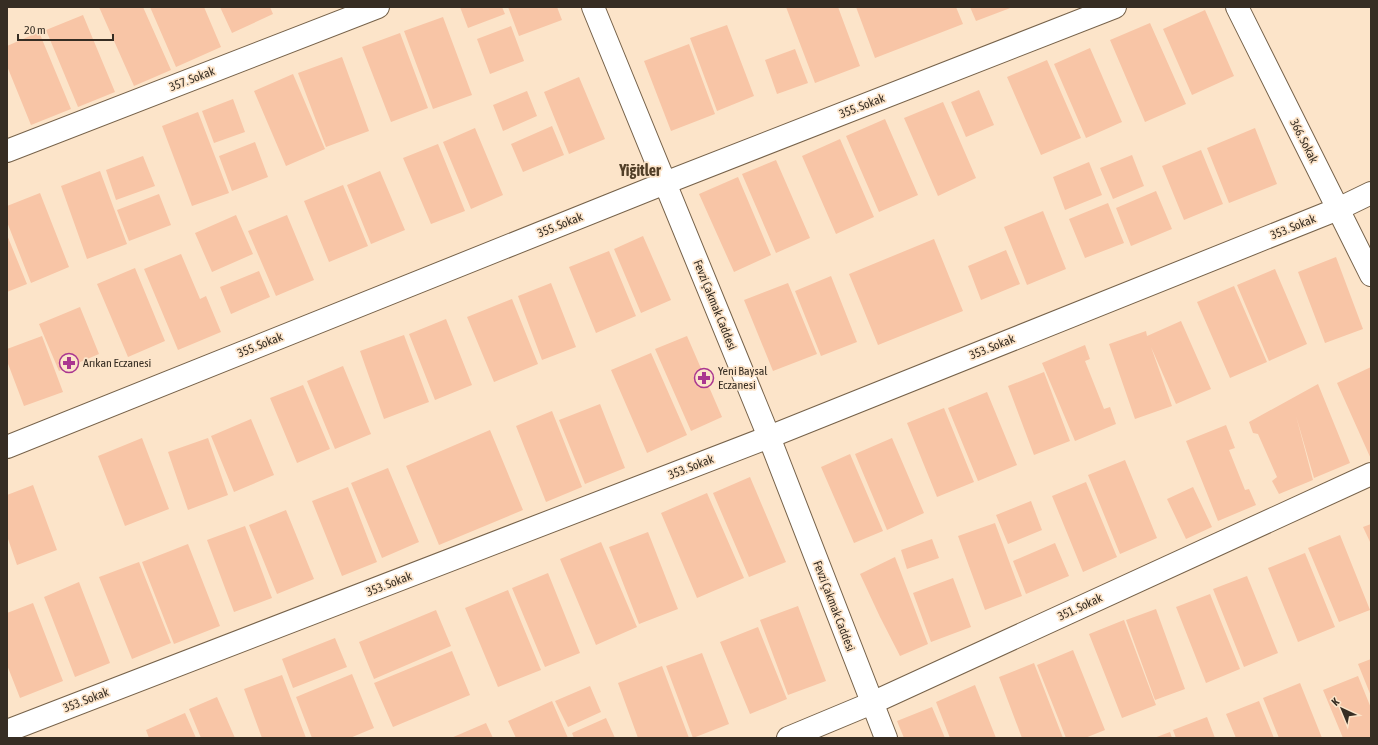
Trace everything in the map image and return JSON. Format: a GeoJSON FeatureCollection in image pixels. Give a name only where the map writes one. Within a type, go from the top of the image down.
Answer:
{"type":"FeatureCollection","features":[{"type":"Feature","properties":{"kind":"street","name":"357. Sokak"},"geometry":{"type":"LineString","coordinates":[[7,151],[378,7]]}},
{"type":"Feature","properties":{"kind":"street","name":"Fevzi Çakmak Caddesi"},"geometry":{"type":"LineString","coordinates":[[593,7],[769,437],[886,738]]}},
{"type":"Feature","properties":{"kind":"street","name":"355. Sokak"},"geometry":{"type":"LineString","coordinates":[[7,447],[665,183],[1115,7]]}},
{"type":"Feature","properties":{"kind":"street","name":"366. Sokak"},"geometry":{"type":"LineString","coordinates":[[1237,7],[1371,275]]}},
{"type":"Feature","properties":{"kind":"street","name":"353. Sokak"},"geometry":{"type":"LineString","coordinates":[[7,731],[769,437],[1338,209],[1371,193]]}},
{"type":"Feature","properties":{"kind":"street","name":"351. Sokak"},"geometry":{"type":"LineString","coordinates":[[788,738],[872,703],[1371,474]]}},
{"type":"Feature","properties":{"kind":"building"},"geometry":{"type":"Polygon","coordinates":[[[99,7],[143,7],[171,70],[134,86],[99,7]]]}},
{"type":"Feature","properties":{"kind":"building"},"geometry":{"type":"Polygon","coordinates":[[[150,7],[204,7],[221,47],[176,67],[150,7]]]}},
{"type":"Feature","properties":{"kind":"building"},"geometry":{"type":"Polygon","coordinates":[[[220,7],[270,7],[273,14],[232,33],[220,7]]]}},
{"type":"Feature","properties":{"kind":"building"},"geometry":{"type":"Polygon","coordinates":[[[460,7],[502,7],[505,14],[468,28],[460,7]]]}},
{"type":"Feature","properties":{"kind":"building"},"geometry":{"type":"Polygon","coordinates":[[[508,7],[557,7],[562,20],[519,36],[508,7]]]}},
{"type":"Feature","properties":{"kind":"building"},"geometry":{"type":"Polygon","coordinates":[[[786,7],[838,7],[860,66],[815,83],[786,7]]]}},
{"type":"Feature","properties":{"kind":"building"},"geometry":{"type":"Polygon","coordinates":[[[856,7],[956,7],[963,24],[875,58],[856,7]]]}},
{"type":"Feature","properties":{"kind":"building"},"geometry":{"type":"Polygon","coordinates":[[[970,7],[1013,7],[976,21],[970,7]]]}},
{"type":"Feature","properties":{"kind":"building"},"geometry":{"type":"Polygon","coordinates":[[[1205,10],[1234,76],[1192,95],[1163,29],[1205,10]]]}},
{"type":"Feature","properties":{"kind":"building"},"geometry":{"type":"Polygon","coordinates":[[[83,15],[115,92],[78,107],[46,30],[83,15]]]}},
{"type":"Feature","properties":{"kind":"building"},"geometry":{"type":"Polygon","coordinates":[[[443,17],[472,95],[433,109],[404,31],[443,17]]]}},
{"type":"Feature","properties":{"kind":"building"},"geometry":{"type":"Polygon","coordinates":[[[1150,23],[1186,104],[1145,122],[1110,40],[1150,23]]]}},
{"type":"Feature","properties":{"kind":"building"},"geometry":{"type":"Polygon","coordinates":[[[727,25],[754,96],[717,111],[690,38],[727,25]]]}},
{"type":"Feature","properties":{"kind":"building"},"geometry":{"type":"Polygon","coordinates":[[[511,26],[524,61],[490,74],[477,39],[511,26]]]}},
{"type":"Feature","properties":{"kind":"building"},"geometry":{"type":"Polygon","coordinates":[[[39,32],[71,109],[31,125],[7,66],[7,46],[39,32]]]}},
{"type":"Feature","properties":{"kind":"building"},"geometry":{"type":"Polygon","coordinates":[[[400,33],[428,108],[391,122],[362,47],[400,33]]]}},
{"type":"Feature","properties":{"kind":"building"},"geometry":{"type":"Polygon","coordinates":[[[689,44],[715,114],[671,131],[644,61],[689,44]]]}},
{"type":"Feature","properties":{"kind":"building"},"geometry":{"type":"Polygon","coordinates":[[[1090,48],[1122,122],[1086,138],[1054,64],[1090,48]]]}},
{"type":"Feature","properties":{"kind":"building"},"geometry":{"type":"Polygon","coordinates":[[[795,49],[808,83],[777,94],[765,60],[795,49]]]}},
{"type":"Feature","properties":{"kind":"building"},"geometry":{"type":"Polygon","coordinates":[[[342,57],[369,131],[326,147],[298,73],[342,57]]]}},
{"type":"Feature","properties":{"kind":"building"},"geometry":{"type":"Polygon","coordinates":[[[1047,60],[1081,138],[1041,155],[1007,77],[1047,60]]]}},
{"type":"Feature","properties":{"kind":"building"},"geometry":{"type":"Polygon","coordinates":[[[293,74],[325,149],[286,166],[254,91],[293,74]]]}},
{"type":"Feature","properties":{"kind":"building"},"geometry":{"type":"Polygon","coordinates":[[[579,77],[605,139],[569,154],[544,92],[579,77]]]}},
{"type":"Feature","properties":{"kind":"building"},"geometry":{"type":"Polygon","coordinates":[[[979,90],[994,125],[966,137],[951,102],[979,90]]]}},
{"type":"Feature","properties":{"kind":"building"},"geometry":{"type":"Polygon","coordinates":[[[527,91],[537,116],[503,131],[493,105],[527,91]]]}},
{"type":"Feature","properties":{"kind":"building"},"geometry":{"type":"Polygon","coordinates":[[[233,99],[245,132],[214,143],[202,111],[233,99]]]}},
{"type":"Feature","properties":{"kind":"building"},"geometry":{"type":"Polygon","coordinates":[[[943,102],[976,178],[938,196],[904,118],[943,102]]]}},
{"type":"Feature","properties":{"kind":"building"},"geometry":{"type":"Polygon","coordinates":[[[198,112],[229,193],[192,206],[162,126],[198,112]]]}},
{"type":"Feature","properties":{"kind":"building"},"geometry":{"type":"Polygon","coordinates":[[[885,119],[918,195],[879,212],[846,136],[885,119]]]}},
{"type":"Feature","properties":{"kind":"building"},"geometry":{"type":"Polygon","coordinates":[[[552,126],[564,155],[523,172],[511,144],[552,126]]]}},
{"type":"Feature","properties":{"kind":"building"},"geometry":{"type":"Polygon","coordinates":[[[475,128],[503,195],[471,209],[443,142],[475,128]]]}},
{"type":"Feature","properties":{"kind":"building"},"geometry":{"type":"Polygon","coordinates":[[[1255,128],[1277,184],[1229,203],[1207,148],[1255,128]]]}},
{"type":"Feature","properties":{"kind":"building"},"geometry":{"type":"Polygon","coordinates":[[[840,139],[874,217],[836,234],[802,156],[840,139]]]}},
{"type":"Feature","properties":{"kind":"building"},"geometry":{"type":"Polygon","coordinates":[[[255,142],[268,177],[232,191],[219,156],[255,142]]]}},
{"type":"Feature","properties":{"kind":"building"},"geometry":{"type":"Polygon","coordinates":[[[438,144],[465,211],[431,224],[403,158],[438,144]]]}},
{"type":"Feature","properties":{"kind":"building"},"geometry":{"type":"Polygon","coordinates":[[[1201,150],[1223,204],[1184,220],[1162,166],[1201,150]]]}},
{"type":"Feature","properties":{"kind":"building"},"geometry":{"type":"Polygon","coordinates":[[[1132,155],[1144,186],[1113,199],[1100,168],[1132,155]]]}},
{"type":"Feature","properties":{"kind":"building"},"geometry":{"type":"Polygon","coordinates":[[[143,156],[155,186],[116,200],[106,170],[143,156]]]}},
{"type":"Feature","properties":{"kind":"building"},"geometry":{"type":"Polygon","coordinates":[[[776,160],[810,238],[776,253],[742,174],[776,160]]]}},
{"type":"Feature","properties":{"kind":"building"},"geometry":{"type":"Polygon","coordinates":[[[1089,162],[1102,195],[1065,210],[1053,177],[1089,162]]]}},
{"type":"Feature","properties":{"kind":"building"},"geometry":{"type":"Polygon","coordinates":[[[100,171],[127,244],[87,259],[61,186],[100,171]]]}},
{"type":"Feature","properties":{"kind":"building"},"geometry":{"type":"Polygon","coordinates":[[[380,171],[405,230],[371,244],[347,185],[380,171]]]}},
{"type":"Feature","properties":{"kind":"building"},"geometry":{"type":"Polygon","coordinates":[[[738,177],[771,255],[734,272],[699,194],[738,177]]]}},
{"type":"Feature","properties":{"kind":"building"},"geometry":{"type":"Polygon","coordinates":[[[343,185],[368,246],[329,262],[304,201],[343,185]]]}},
{"type":"Feature","properties":{"kind":"building"},"geometry":{"type":"Polygon","coordinates":[[[1156,191],[1172,229],[1131,246],[1116,208],[1156,191]]]}},
{"type":"Feature","properties":{"kind":"building"},"geometry":{"type":"Polygon","coordinates":[[[40,193],[69,267],[31,283],[7,222],[7,206],[40,193]]]}},
{"type":"Feature","properties":{"kind":"building"},"geometry":{"type":"Polygon","coordinates":[[[159,194],[171,225],[129,241],[117,210],[159,194]]]}},
{"type":"Feature","properties":{"kind":"building"},"geometry":{"type":"Polygon","coordinates":[[[1108,203],[1124,243],[1085,258],[1069,219],[1108,203]]]}},
{"type":"Feature","properties":{"kind":"building"},"geometry":{"type":"Polygon","coordinates":[[[1043,211],[1066,269],[1027,285],[1004,227],[1043,211]]]}},
{"type":"Feature","properties":{"kind":"building"},"geometry":{"type":"Polygon","coordinates":[[[236,215],[253,254],[212,272],[195,233],[236,215]]]}},
{"type":"Feature","properties":{"kind":"building"},"geometry":{"type":"Polygon","coordinates":[[[287,215],[314,280],[276,296],[248,231],[287,215]]]}},
{"type":"Feature","properties":{"kind":"building"},"geometry":{"type":"Polygon","coordinates":[[[7,235],[27,284],[7,292],[7,235]]]}},
{"type":"Feature","properties":{"kind":"building"},"geometry":{"type":"Polygon","coordinates":[[[643,236],[671,300],[641,313],[614,249],[643,236]]]}},
{"type":"Feature","properties":{"kind":"building"},"geometry":{"type":"Polygon","coordinates":[[[934,239],[963,311],[878,345],[849,274],[934,239]]]}},
{"type":"Feature","properties":{"kind":"building"},"geometry":{"type":"Polygon","coordinates":[[[1006,250],[1020,284],[981,300],[968,266],[1006,250]]]}},
{"type":"Feature","properties":{"kind":"building"},"geometry":{"type":"Polygon","coordinates":[[[609,251],[636,316],[596,333],[569,267],[609,251]]]}},
{"type":"Feature","properties":{"kind":"building"},"geometry":{"type":"Polygon","coordinates":[[[181,254],[200,299],[206,296],[221,332],[178,350],[144,269],[181,254]]]}},
{"type":"Feature","properties":{"kind":"building"},"geometry":{"type":"Polygon","coordinates":[[[1336,257],[1363,329],[1325,343],[1298,272],[1336,257]]]}},
{"type":"Feature","properties":{"kind":"building"},"geometry":{"type":"Polygon","coordinates":[[[135,268],[165,341],[128,357],[97,284],[135,268]]]}},
{"type":"Feature","properties":{"kind":"building"},"geometry":{"type":"Polygon","coordinates":[[[1275,269],[1307,344],[1269,361],[1237,285],[1275,269]]]}},
{"type":"Feature","properties":{"kind":"building"},"geometry":{"type":"Polygon","coordinates":[[[259,271],[270,297],[231,314],[220,287],[259,271]]]}},
{"type":"Feature","properties":{"kind":"building"},"geometry":{"type":"Polygon","coordinates":[[[831,276],[857,342],[821,356],[795,291],[831,276]]]}},
{"type":"Feature","properties":{"kind":"building"},"geometry":{"type":"Polygon","coordinates":[[[551,283],[576,347],[542,360],[518,296],[551,283]]]}},
{"type":"Feature","properties":{"kind":"building"},"geometry":{"type":"Polygon","coordinates":[[[788,283],[817,354],[773,371],[744,300],[788,283]]]}},
{"type":"Feature","properties":{"kind":"building"},"geometry":{"type":"Polygon","coordinates":[[[1234,286],[1267,362],[1230,378],[1197,302],[1234,286]]]}},
{"type":"Feature","properties":{"kind":"building"},"geometry":{"type":"Polygon","coordinates":[[[512,299],[538,364],[494,382],[467,317],[512,299]]]}},
{"type":"Feature","properties":{"kind":"building"},"geometry":{"type":"Polygon","coordinates":[[[80,307],[99,354],[59,371],[39,324],[80,307]]]}},
{"type":"Feature","properties":{"kind":"building"},"geometry":{"type":"Polygon","coordinates":[[[446,319],[472,385],[435,400],[409,334],[446,319]]]}},
{"type":"Feature","properties":{"kind":"building"},"geometry":{"type":"Polygon","coordinates":[[[1181,321],[1211,389],[1176,404],[1151,347],[1172,406],[1135,419],[1109,344],[1146,331],[1147,336],[1181,321]]]}},
{"type":"Feature","properties":{"kind":"building"},"geometry":{"type":"Polygon","coordinates":[[[404,335],[429,402],[384,419],[360,351],[404,335]]]}},
{"type":"Feature","properties":{"kind":"building"},"geometry":{"type":"Polygon","coordinates":[[[42,336],[63,392],[24,406],[7,361],[7,349],[42,336]]]}},
{"type":"Feature","properties":{"kind":"building"},"geometry":{"type":"Polygon","coordinates":[[[687,336],[722,417],[691,431],[655,349],[687,336]]]}},
{"type":"Feature","properties":{"kind":"building"},"geometry":{"type":"Polygon","coordinates":[[[1085,345],[1090,359],[1085,361],[1104,409],[1110,407],[1116,424],[1075,441],[1042,363],[1085,345]]]}},
{"type":"Feature","properties":{"kind":"building"},"geometry":{"type":"Polygon","coordinates":[[[651,353],[687,435],[647,453],[611,370],[651,353]]]}},
{"type":"Feature","properties":{"kind":"building"},"geometry":{"type":"Polygon","coordinates":[[[343,366],[371,434],[335,449],[307,381],[343,366]]]}},
{"type":"Feature","properties":{"kind":"building"},"geometry":{"type":"Polygon","coordinates":[[[1371,367],[1371,459],[1337,383],[1371,367]]]}},
{"type":"Feature","properties":{"kind":"building"},"geometry":{"type":"Polygon","coordinates":[[[1044,372],[1070,441],[1034,455],[1008,386],[1044,372]]]}},
{"type":"Feature","properties":{"kind":"building"},"geometry":{"type":"Polygon","coordinates":[[[1318,384],[1350,463],[1314,478],[1296,416],[1313,480],[1279,494],[1272,481],[1277,477],[1258,434],[1253,433],[1249,422],[1318,384]]]}},
{"type":"Feature","properties":{"kind":"building"},"geometry":{"type":"Polygon","coordinates":[[[303,385],[330,449],[297,463],[270,398],[303,385]]]}},
{"type":"Feature","properties":{"kind":"building"},"geometry":{"type":"Polygon","coordinates":[[[987,392],[1017,465],[978,481],[948,408],[987,392]]]}},
{"type":"Feature","properties":{"kind":"building"},"geometry":{"type":"Polygon","coordinates":[[[600,404],[625,468],[585,484],[559,420],[600,404]]]}},
{"type":"Feature","properties":{"kind":"building"},"geometry":{"type":"Polygon","coordinates":[[[944,408],[974,482],[937,497],[907,423],[944,408]]]}},
{"type":"Feature","properties":{"kind":"building"},"geometry":{"type":"Polygon","coordinates":[[[552,411],[582,487],[546,502],[516,426],[552,411]]]}},
{"type":"Feature","properties":{"kind":"building"},"geometry":{"type":"Polygon","coordinates":[[[251,419],[274,475],[234,492],[211,436],[251,419]]]}},
{"type":"Feature","properties":{"kind":"building"},"geometry":{"type":"Polygon","coordinates":[[[1226,425],[1235,448],[1229,450],[1245,490],[1249,489],[1256,505],[1218,521],[1186,441],[1226,425]]]}},
{"type":"Feature","properties":{"kind":"building"},"geometry":{"type":"Polygon","coordinates":[[[490,430],[523,510],[439,545],[406,466],[490,430]]]}},
{"type":"Feature","properties":{"kind":"building"},"geometry":{"type":"Polygon","coordinates":[[[142,438],[169,509],[125,526],[98,456],[142,438]]]}},
{"type":"Feature","properties":{"kind":"building"},"geometry":{"type":"Polygon","coordinates":[[[208,438],[228,495],[188,510],[168,452],[208,438]]]}},
{"type":"Feature","properties":{"kind":"building"},"geometry":{"type":"Polygon","coordinates":[[[892,438],[924,513],[887,530],[855,454],[892,438]]]}},
{"type":"Feature","properties":{"kind":"building"},"geometry":{"type":"Polygon","coordinates":[[[850,454],[883,531],[854,543],[821,467],[850,454]]]}},
{"type":"Feature","properties":{"kind":"building"},"geometry":{"type":"Polygon","coordinates":[[[1125,460],[1157,538],[1120,554],[1088,475],[1125,460]]]}},
{"type":"Feature","properties":{"kind":"building"},"geometry":{"type":"Polygon","coordinates":[[[388,468],[419,542],[382,558],[351,483],[388,468]]]}},
{"type":"Feature","properties":{"kind":"building"},"geometry":{"type":"Polygon","coordinates":[[[750,477],[786,562],[749,577],[713,493],[750,477]]]}},
{"type":"Feature","properties":{"kind":"building"},"geometry":{"type":"Polygon","coordinates":[[[1086,482],[1117,557],[1083,572],[1052,496],[1086,482]]]}},
{"type":"Feature","properties":{"kind":"building"},"geometry":{"type":"Polygon","coordinates":[[[33,485],[57,550],[17,565],[7,536],[7,495],[33,485]]]}},
{"type":"Feature","properties":{"kind":"building"},"geometry":{"type":"Polygon","coordinates":[[[348,487],[377,562],[342,576],[312,501],[348,487]]]}},
{"type":"Feature","properties":{"kind":"building"},"geometry":{"type":"Polygon","coordinates":[[[1193,487],[1212,527],[1186,539],[1167,499],[1193,487]]]}},
{"type":"Feature","properties":{"kind":"building"},"geometry":{"type":"Polygon","coordinates":[[[707,493],[744,578],[697,598],[661,513],[707,493]]]}},
{"type":"Feature","properties":{"kind":"building"},"geometry":{"type":"Polygon","coordinates":[[[1031,501],[1042,530],[1008,544],[996,515],[1031,501]]]}},
{"type":"Feature","properties":{"kind":"building"},"geometry":{"type":"Polygon","coordinates":[[[286,510],[314,579],[277,594],[249,525],[286,510]]]}},
{"type":"Feature","properties":{"kind":"building"},"geometry":{"type":"Polygon","coordinates":[[[995,523],[1022,596],[985,610],[958,536],[995,523]]]}},
{"type":"Feature","properties":{"kind":"building"},"geometry":{"type":"Polygon","coordinates":[[[1371,524],[1371,544],[1363,527],[1371,524]]]}},
{"type":"Feature","properties":{"kind":"building"},"geometry":{"type":"Polygon","coordinates":[[[245,526],[272,598],[234,612],[207,540],[245,526]]]}},
{"type":"Feature","properties":{"kind":"building"},"geometry":{"type":"Polygon","coordinates":[[[648,532],[678,609],[639,624],[609,547],[648,532]]]}},
{"type":"Feature","properties":{"kind":"building"},"geometry":{"type":"Polygon","coordinates":[[[1340,535],[1370,610],[1339,622],[1308,548],[1340,535]]]}},
{"type":"Feature","properties":{"kind":"building"},"geometry":{"type":"Polygon","coordinates":[[[932,539],[939,558],[907,569],[901,550],[932,539]]]}},
{"type":"Feature","properties":{"kind":"building"},"geometry":{"type":"Polygon","coordinates":[[[601,542],[637,627],[596,645],[560,559],[601,542]]]}},
{"type":"Feature","properties":{"kind":"building"},"geometry":{"type":"Polygon","coordinates":[[[1055,543],[1069,576],[1026,594],[1013,561],[1055,543]]]}},
{"type":"Feature","properties":{"kind":"building"},"geometry":{"type":"Polygon","coordinates":[[[188,544],[220,626],[174,644],[142,562],[188,544]]]}},
{"type":"Feature","properties":{"kind":"building"},"geometry":{"type":"Polygon","coordinates":[[[1305,553],[1335,627],[1298,642],[1268,568],[1305,553]]]}},
{"type":"Feature","properties":{"kind":"building"},"geometry":{"type":"Polygon","coordinates":[[[895,557],[928,644],[900,656],[860,574],[895,557]]]}},
{"type":"Feature","properties":{"kind":"building"},"geometry":{"type":"Polygon","coordinates":[[[139,562],[171,643],[132,659],[99,577],[139,562]]]}},
{"type":"Feature","properties":{"kind":"building"},"geometry":{"type":"Polygon","coordinates":[[[548,573],[580,653],[545,667],[512,588],[548,573]]]}},
{"type":"Feature","properties":{"kind":"building"},"geometry":{"type":"Polygon","coordinates":[[[1247,576],[1278,653],[1244,667],[1213,589],[1247,576]]]}},
{"type":"Feature","properties":{"kind":"building"},"geometry":{"type":"Polygon","coordinates":[[[953,578],[971,627],[931,642],[913,593],[953,578]]]}},
{"type":"Feature","properties":{"kind":"building"},"geometry":{"type":"Polygon","coordinates":[[[79,582],[110,663],[75,677],[44,597],[79,582]]]}},
{"type":"Feature","properties":{"kind":"building"},"geometry":{"type":"Polygon","coordinates":[[[508,590],[541,670],[498,687],[465,608],[508,590]]]}},
{"type":"Feature","properties":{"kind":"building"},"geometry":{"type":"Polygon","coordinates":[[[1210,594],[1240,669],[1206,683],[1176,607],[1210,594]]]}},
{"type":"Feature","properties":{"kind":"building"},"geometry":{"type":"Polygon","coordinates":[[[33,603],[63,681],[20,698],[7,665],[7,613],[33,603]]]}},
{"type":"Feature","properties":{"kind":"building"},"geometry":{"type":"Polygon","coordinates":[[[798,606],[826,681],[788,695],[760,620],[798,606]]]}},
{"type":"Feature","properties":{"kind":"building"},"geometry":{"type":"Polygon","coordinates":[[[1156,609],[1185,689],[1155,700],[1126,620],[1156,609]]]}},
{"type":"Feature","properties":{"kind":"building"},"geometry":{"type":"Polygon","coordinates":[[[436,610],[451,646],[374,679],[359,642],[436,610]]]}},
{"type":"Feature","properties":{"kind":"building"},"geometry":{"type":"Polygon","coordinates":[[[1124,620],[1156,705],[1122,718],[1089,634],[1124,620]]]}},
{"type":"Feature","properties":{"kind":"building"},"geometry":{"type":"Polygon","coordinates":[[[758,627],[787,699],[750,714],[720,642],[758,627]]]}},
{"type":"Feature","properties":{"kind":"building"},"geometry":{"type":"Polygon","coordinates":[[[335,638],[347,667],[293,688],[282,659],[335,638]]]}},
{"type":"Feature","properties":{"kind":"building"},"geometry":{"type":"Polygon","coordinates":[[[1073,650],[1105,730],[1085,738],[1066,738],[1037,665],[1073,650]]]}},
{"type":"Feature","properties":{"kind":"building"},"geometry":{"type":"Polygon","coordinates":[[[452,651],[470,695],[393,727],[374,683],[452,651]]]}},
{"type":"Feature","properties":{"kind":"building"},"geometry":{"type":"Polygon","coordinates":[[[702,653],[729,724],[693,738],[666,666],[702,653]]]}},
{"type":"Feature","properties":{"kind":"building"},"geometry":{"type":"Polygon","coordinates":[[[1371,659],[1371,696],[1358,664],[1371,659]]]}},
{"type":"Feature","properties":{"kind":"building"},"geometry":{"type":"Polygon","coordinates":[[[1034,663],[1063,738],[1022,738],[999,677],[1034,663]]]}},
{"type":"Feature","properties":{"kind":"building"},"geometry":{"type":"Polygon","coordinates":[[[662,666],[689,738],[638,738],[618,683],[662,666]]]}},
{"type":"Feature","properties":{"kind":"building"},"geometry":{"type":"Polygon","coordinates":[[[352,674],[374,728],[350,738],[312,738],[296,697],[352,674]]]}},
{"type":"Feature","properties":{"kind":"building"},"geometry":{"type":"Polygon","coordinates":[[[282,675],[306,738],[262,738],[244,689],[282,675]]]}},
{"type":"Feature","properties":{"kind":"building"},"geometry":{"type":"Polygon","coordinates":[[[1358,676],[1371,708],[1371,738],[1343,738],[1323,690],[1358,676]]]}},
{"type":"Feature","properties":{"kind":"building"},"geometry":{"type":"Polygon","coordinates":[[[1300,683],[1322,738],[1279,738],[1263,698],[1300,683]]]}},
{"type":"Feature","properties":{"kind":"building"},"geometry":{"type":"Polygon","coordinates":[[[975,685],[996,738],[950,738],[936,702],[975,685]]]}},
{"type":"Feature","properties":{"kind":"building"},"geometry":{"type":"Polygon","coordinates":[[[590,686],[601,712],[568,727],[555,701],[590,686]]]}},
{"type":"Feature","properties":{"kind":"building"},"geometry":{"type":"Polygon","coordinates":[[[217,697],[235,738],[201,738],[189,709],[217,697]]]}},
{"type":"Feature","properties":{"kind":"building"},"geometry":{"type":"Polygon","coordinates":[[[552,701],[568,738],[516,738],[508,721],[552,701]]]}},
{"type":"Feature","properties":{"kind":"building"},"geometry":{"type":"Polygon","coordinates":[[[1259,701],[1274,738],[1236,738],[1226,714],[1259,701]]]}},
{"type":"Feature","properties":{"kind":"building"},"geometry":{"type":"Polygon","coordinates":[[[932,707],[945,738],[904,738],[897,721],[932,707]]]}},
{"type":"Feature","properties":{"kind":"building"},"geometry":{"type":"Polygon","coordinates":[[[185,713],[196,738],[149,738],[146,730],[185,713]]]}},
{"type":"Feature","properties":{"kind":"building"},"geometry":{"type":"Polygon","coordinates":[[[1207,717],[1215,738],[1176,738],[1173,730],[1207,717]]]}},
{"type":"Feature","properties":{"kind":"building"},"geometry":{"type":"Polygon","coordinates":[[[606,718],[615,738],[574,738],[572,733],[606,718]]]}},
{"type":"Feature","properties":{"kind":"building"},"geometry":{"type":"Polygon","coordinates":[[[486,723],[493,738],[451,738],[486,723]]]}},
{"type":"Feature","properties":{"kind":"building"},"geometry":{"type":"Polygon","coordinates":[[[1170,732],[1172,738],[1154,738],[1170,732]]]}},
{"type":"Feature","properties":{"kind":"place","name":"Arıkan Eczanesi"},"geometry":{"type":"Point","coordinates":[69,363]}},
{"type":"Feature","properties":{"kind":"place","name":"Yeni Baysal Eczanesi"},"geometry":{"type":"Point","coordinates":[704,378]}},
{"type":"Feature","properties":{"kind":"district","name":"Yiğitler"},"geometry":{"type":"Point","coordinates":[640,170]}}]}
